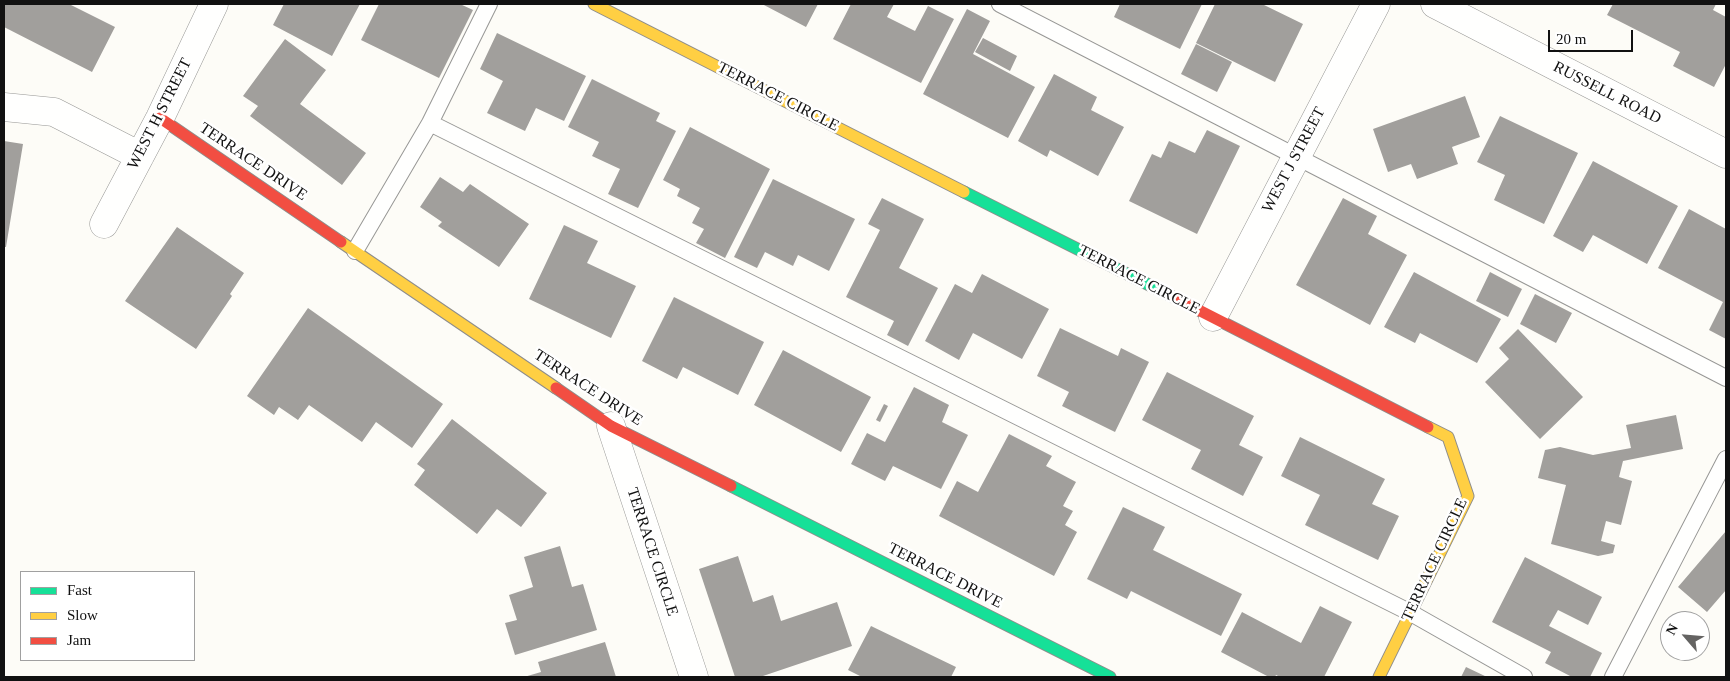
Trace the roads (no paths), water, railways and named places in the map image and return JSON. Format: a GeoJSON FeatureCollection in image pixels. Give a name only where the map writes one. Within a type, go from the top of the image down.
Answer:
{"type":"FeatureCollection","features":[{"type":"Feature","properties":{"kind":"street","name":"WEST H STREET"},"geometry":{"type":"LineString","coordinates":[[104,224],[160,118],[214,4]]}},
{"type":"Feature","properties":{"kind":"street","name":"TERRACE CIRCLE"},"geometry":{"type":"LineString","coordinates":[[594,4],[1448,437],[1468,496],[1379,677]]}},
{"type":"Feature","properties":{"kind":"street","name":"WEST J STREET"},"geometry":{"type":"LineString","coordinates":[[1213,317],[1376,4]]}},
{"type":"Feature","properties":{"kind":"street","name":"RUSSELL ROAD"},"geometry":{"type":"LineString","coordinates":[[1435,4],[1726,154]]}},
{"type":"Feature","properties":{"kind":"street"},"geometry":{"type":"LineString","coordinates":[[4,107],[54,112],[140,156]]}},
{"type":"Feature","properties":{"kind":"street","name":"TERRACE DRIVE"},"geometry":{"type":"LineString","coordinates":[[160,118],[611,426],[1110,677]]}},
{"type":"Feature","properties":{"kind":"street","name":"TERRACE CIRCLE"},"geometry":{"type":"LineString","coordinates":[[611,426],[694,677]]}},
{"type":"Feature","properties":{"kind":"lane"},"geometry":{"type":"LineString","coordinates":[[355,251],[430,123],[489,4]]}},
{"type":"Feature","properties":{"kind":"lane"},"geometry":{"type":"LineString","coordinates":[[1000,4],[1726,378]]}},
{"type":"Feature","properties":{"kind":"lane"},"geometry":{"type":"LineString","coordinates":[[430,123],[1411,613],[1524,677]]}},
{"type":"Feature","properties":{"kind":"lane"},"geometry":{"type":"LineString","coordinates":[[1613,677],[1726,459]]}}]}
